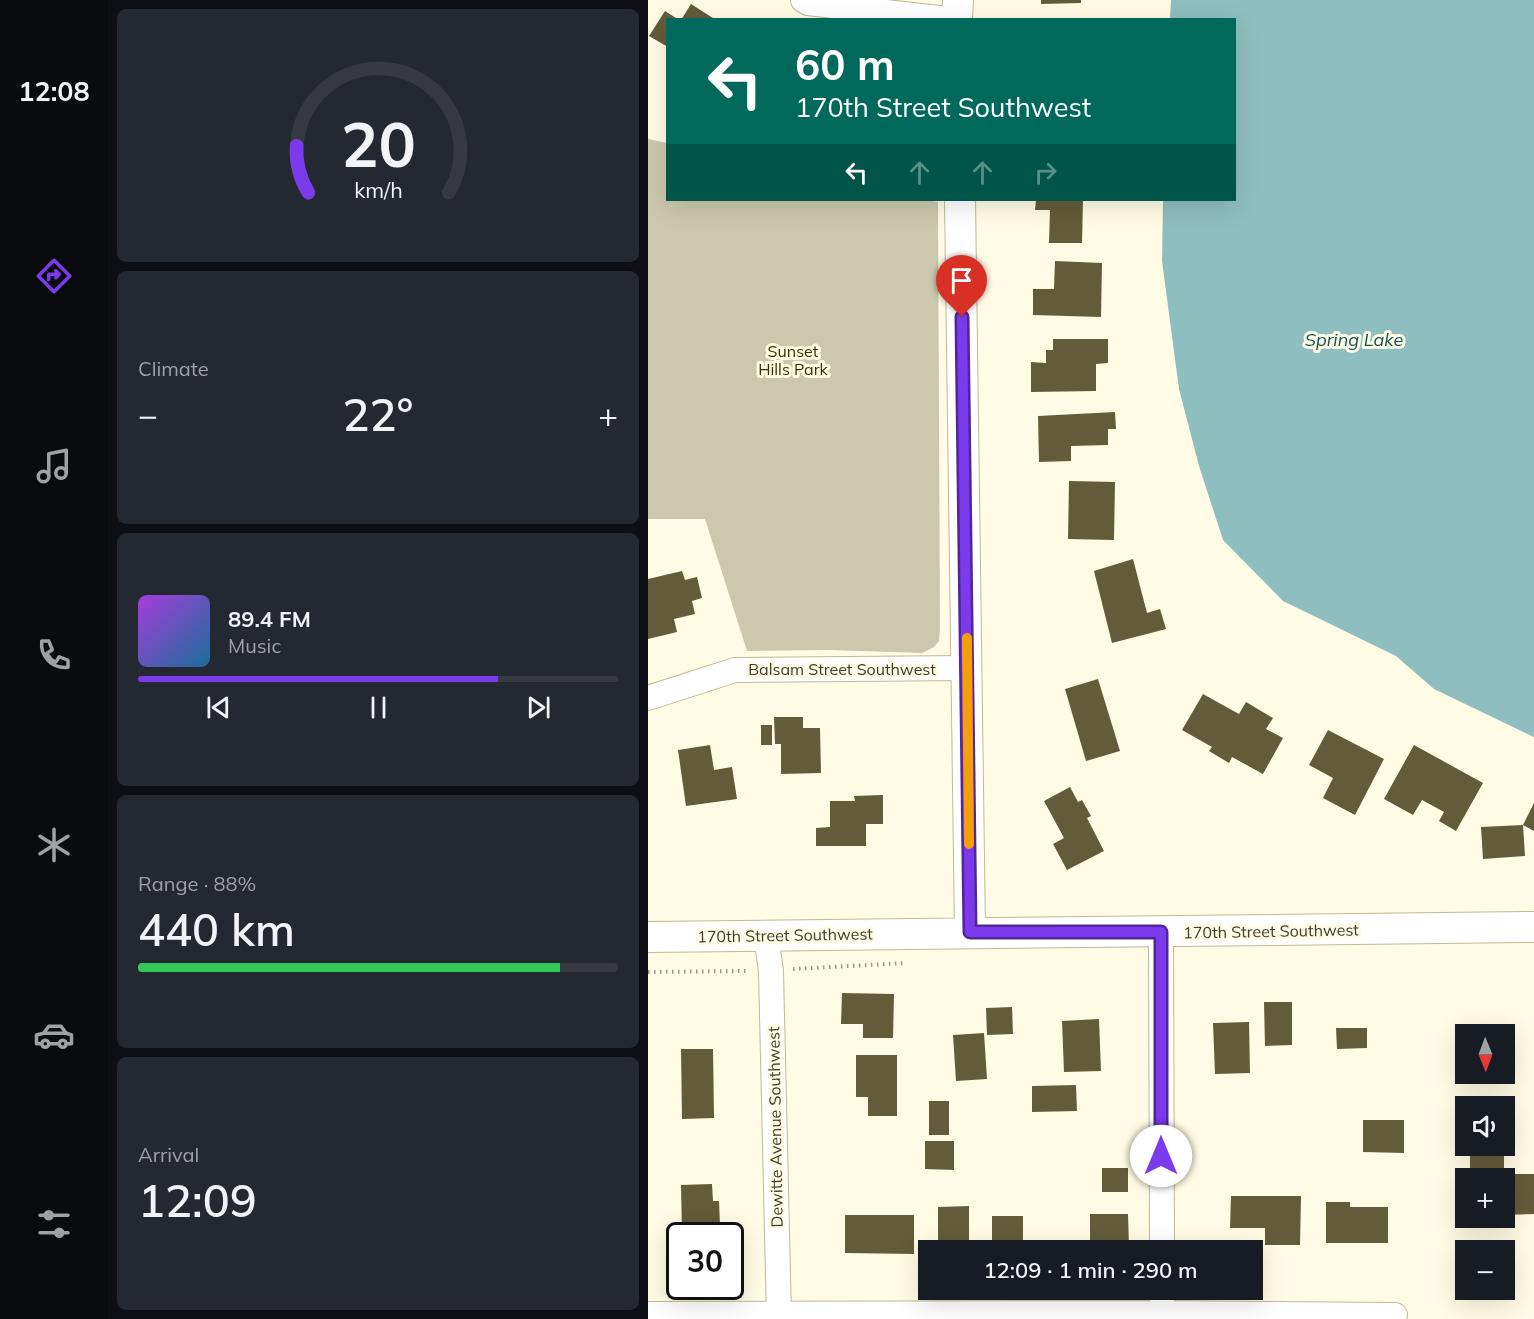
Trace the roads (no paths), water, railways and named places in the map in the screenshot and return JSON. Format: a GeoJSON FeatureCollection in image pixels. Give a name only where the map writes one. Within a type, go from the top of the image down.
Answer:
{"type":"FeatureCollection","features":[{"type":"Feature","properties":{"kind":"street"},"geometry":{"type":"LineString","coordinates":[[803,0],[808,3],[939,18]]}},
{"type":"Feature","properties":{"kind":"street"},"geometry":{"type":"LineString","coordinates":[[957,18],[958,0]]}},
{"type":"Feature","properties":{"kind":"street"},"geometry":{"type":"LineString","coordinates":[[960,201],[970,932]]}},
{"type":"Feature","properties":{"kind":"street","name":"Balsam Street Southwest"},"geometry":{"type":"LineString","coordinates":[[648,698],[735,670],[968,668]]}},
{"type":"Feature","properties":{"kind":"street","name":"170th Street Southwest"},"geometry":{"type":"LineString","coordinates":[[648,937],[1534,927]]}},
{"type":"Feature","properties":{"kind":"street"},"geometry":{"type":"LineString","coordinates":[[1161,932],[1162,1240]]}},
{"type":"Feature","properties":{"kind":"street","name":"Dewitte Avenue Southwest"},"geometry":{"type":"LineString","coordinates":[[766,936],[771,971],[779,1316]]}},
{"type":"Feature","properties":{"kind":"street"},"geometry":{"type":"LineString","coordinates":[[648,1314],[779,1316],[1162,1307],[1395,1316]]}},
{"type":"Feature","properties":{"kind":"water","name":"Spring Lake"},"geometry":{"type":"Polygon","coordinates":[[[1171,0],[1534,0],[1534,737],[1434,689],[1396,656],[1283,601],[1223,540],[1199,466],[1179,389],[1162,261],[1163,201],[1236,201],[1236,18],[1170,18],[1171,0]]]}},
{"type":"Feature","properties":{"kind":"park label","name":"Sunset Hills Park"},"geometry":{"type":"Point","coordinates":[793,360]}}]}
